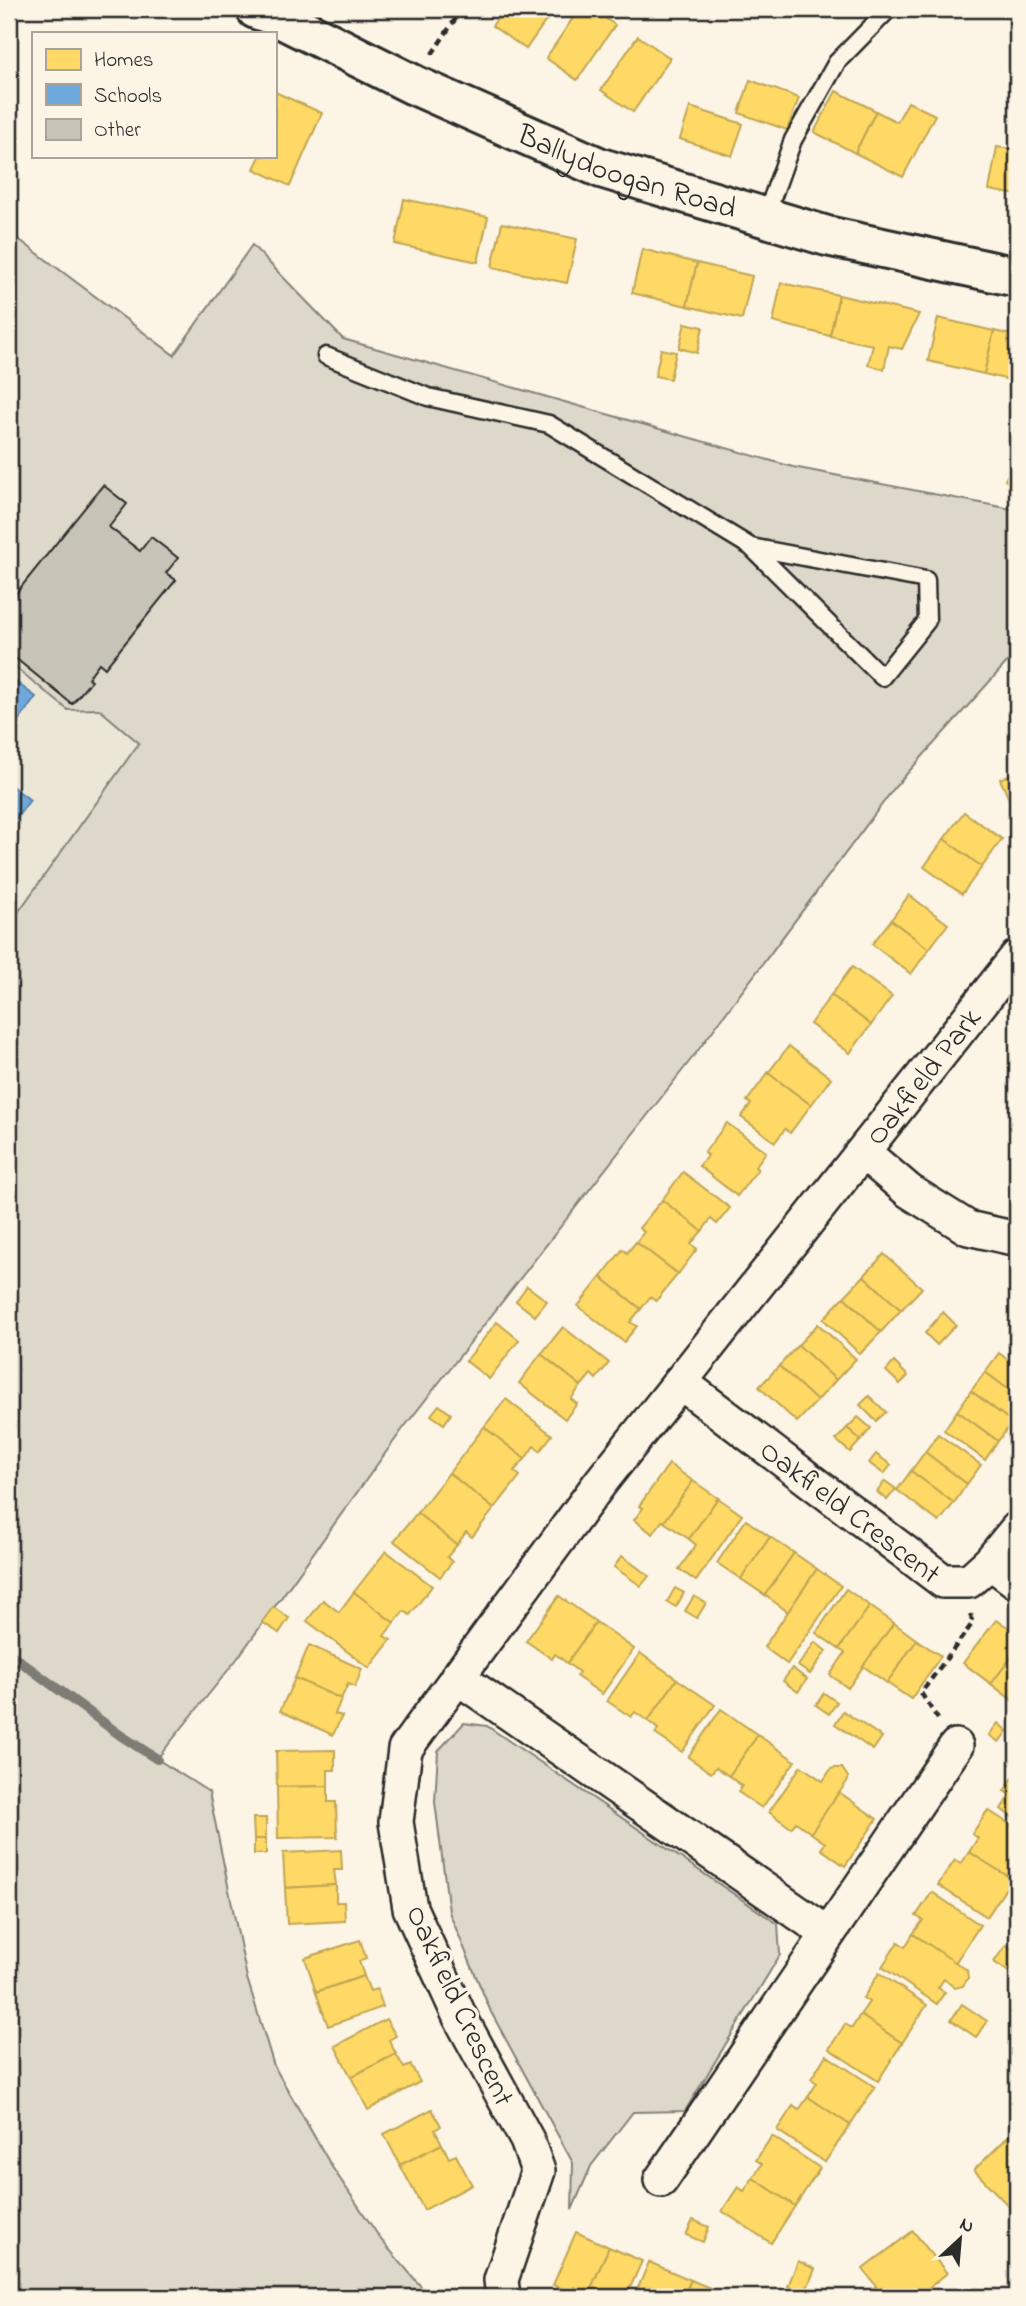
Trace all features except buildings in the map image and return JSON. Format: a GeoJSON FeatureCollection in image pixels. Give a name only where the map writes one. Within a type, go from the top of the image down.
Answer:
{"type":"FeatureCollection","features":[{"type":"Feature","properties":{"kind":"street","name":"Ballydoogan Road"},"geometry":{"type":"LineString","coordinates":[[256,9],[276,16],[414,85],[601,168],[827,236],[1017,276]]}},
{"type":"Feature","properties":{"kind":"street","name":"Oakfield Park"},"geometry":{"type":"LineString","coordinates":[[1017,957],[863,1153],[909,1191],[968,1228],[1017,1238]]}},
{"type":"Feature","properties":{"kind":"street","name":"Oakfield Crescent"},"geometry":{"type":"LineString","coordinates":[[503,2297],[501,2280],[538,2171],[527,2140],[464,2025],[410,1908],[396,1822],[405,1749],[600,1483],[863,1153]]}},
{"type":"Feature","properties":{"kind":"street","name":"Oakfield Crescent"},"geometry":{"type":"LineString","coordinates":[[680,1382],[943,1581],[979,1572],[1017,1529]]}},
{"type":"Feature","properties":{"kind":"street"},"geometry":{"type":"LineString","coordinates":[[979,1572],[1017,1582]]}},
{"type":"Feature","properties":{"kind":"street"},"geometry":{"type":"LineString","coordinates":[[457,1677],[827,1933]]}},
{"type":"Feature","properties":{"kind":"street"},"geometry":{"type":"LineString","coordinates":[[661,2180],[956,1746]]}},
{"type":"Feature","properties":{"kind":"lane"},"geometry":{"type":"LineString","coordinates":[[765,218],[793,140],[837,62],[889,9]]}},
{"type":"Feature","properties":{"kind":"lane"},"geometry":{"type":"LineString","coordinates":[[326,356],[428,397],[549,424],[751,547],[883,677],[927,621],[926,580],[751,547]]}},
{"type":"Feature","properties":{"kind":"path"},"geometry":{"type":"LineString","coordinates":[[414,85],[462,9]]}},
{"type":"Feature","properties":{"kind":"path"},"geometry":{"type":"LineString","coordinates":[[956,1746],[921,1693],[972,1624],[979,1572]]}},
{"type":"Feature","properties":{"kind":"shaded area"},"geometry":{"type":"Polygon","coordinates":[[[9,232],[174,355],[252,245],[343,339],[793,467],[1017,510],[1017,651],[895,787],[696,1053],[402,1430],[237,1659],[157,1759],[209,1792],[247,1978],[274,2066],[332,2167],[382,2241],[430,2297],[9,2297],[9,925],[139,743],[99,709],[68,710],[9,662],[9,232]]]}},
{"type":"Feature","properties":{"kind":"shaded area"},"geometry":{"type":"Polygon","coordinates":[[[9,662],[68,710],[99,709],[139,743],[9,925],[9,662]]]}},
{"type":"Feature","properties":{"kind":"shaded area"},"geometry":{"type":"Polygon","coordinates":[[[464,1723],[487,1726],[778,1924],[780,1955],[685,2111],[633,2112],[591,2166],[572,2210],[573,2163],[491,2012],[449,1912],[435,1802],[438,1751],[464,1723]]]}},
{"type":"Feature","properties":{"kind":"waterway"},"geometry":{"type":"LineString","coordinates":[[9,1653],[157,1759]]}}]}
